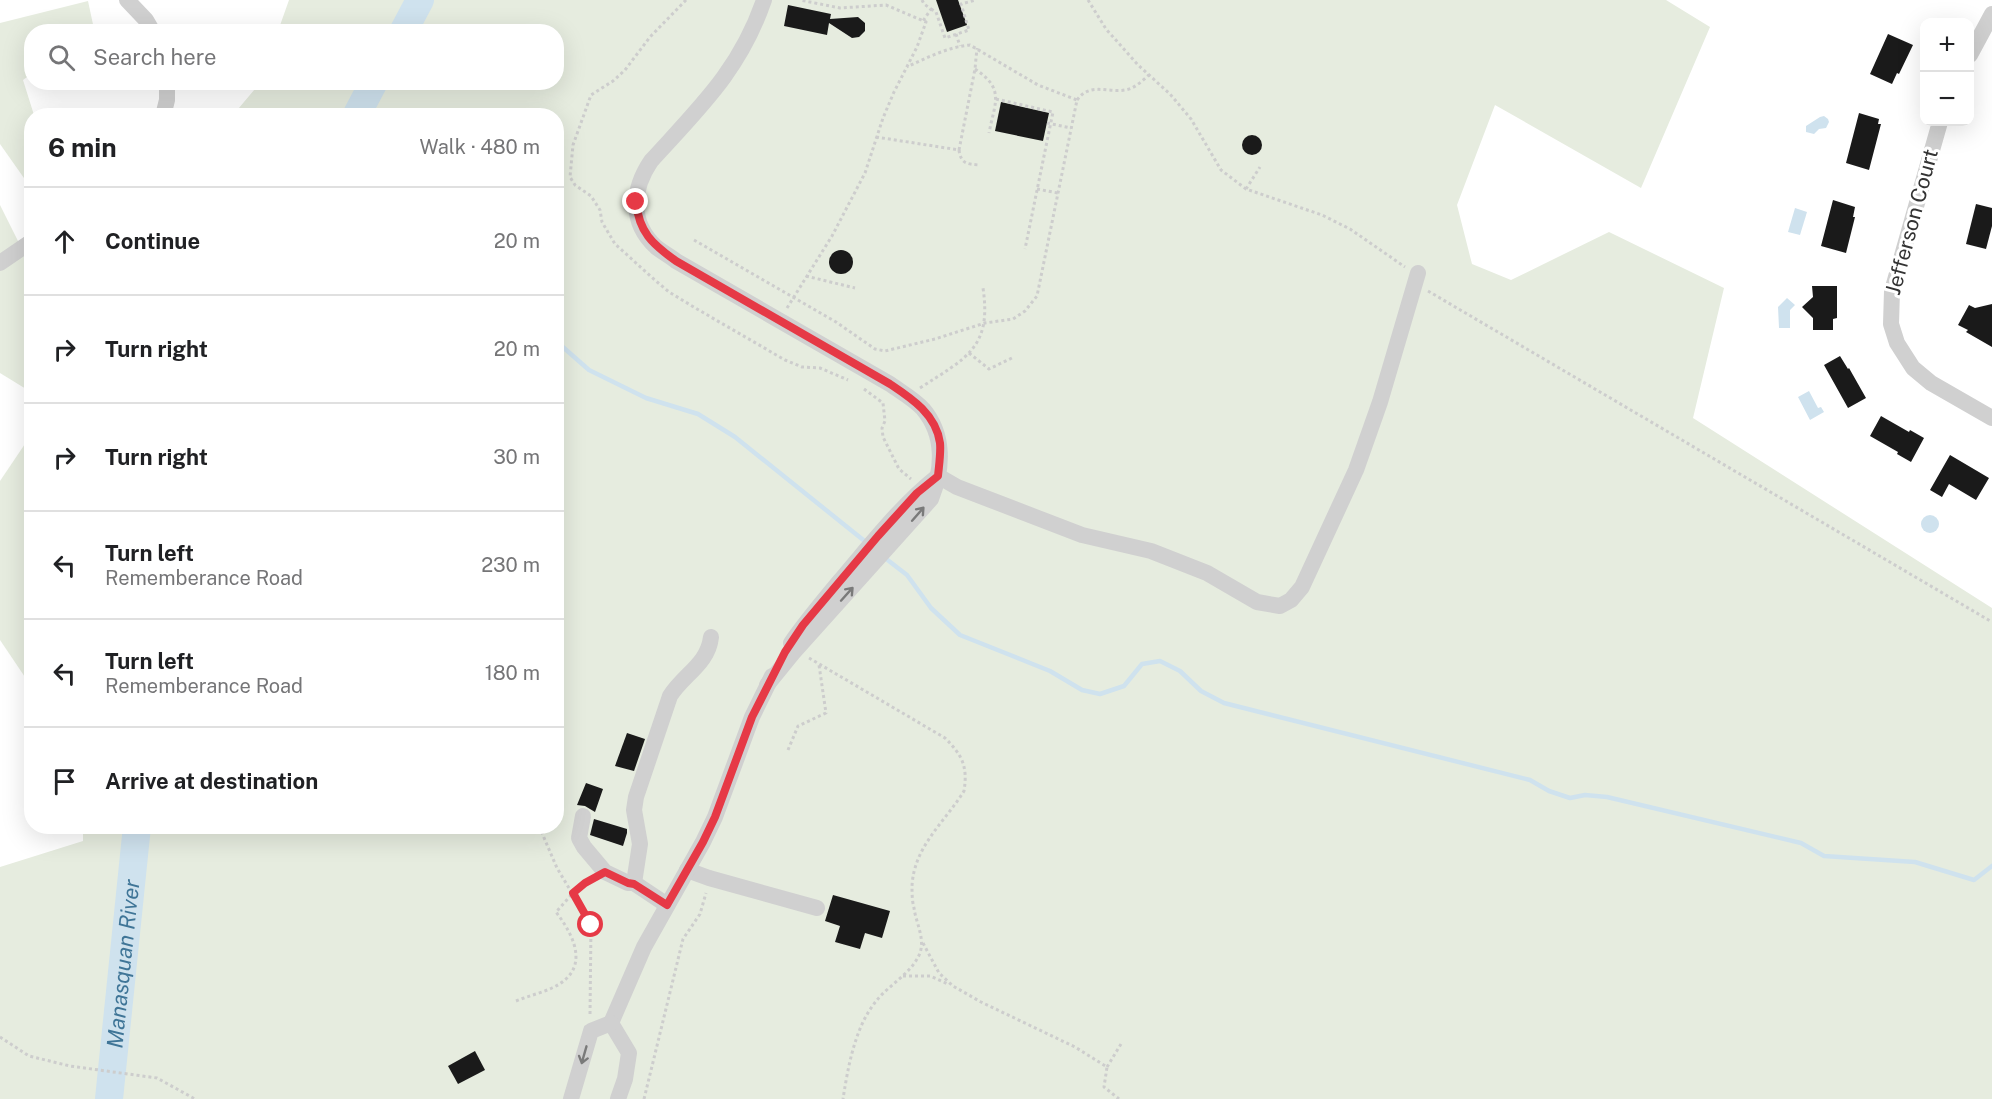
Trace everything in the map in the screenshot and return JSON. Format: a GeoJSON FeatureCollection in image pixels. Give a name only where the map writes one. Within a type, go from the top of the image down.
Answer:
{"type":"FeatureCollection","features":[{"type":"Feature","properties":{"kind":"street"},"geometry":{"type":"LineString","coordinates":[[126,0],[148,24]]}},
{"type":"Feature","properties":{"kind":"street"},"geometry":{"type":"LineString","coordinates":[[764,0],[751,35],[726,76],[651,160],[642,175],[637,188],[637,213],[642,227],[657,247],[676,261],[890,384],[924,410],[940,442],[938,476],[931,499],[883,542]]}},
{"type":"Feature","properties":{"kind":"street"},"geometry":{"type":"LineString","coordinates":[[1974,48],[1992,14]]}},
{"type":"Feature","properties":{"kind":"street"},"geometry":{"type":"LineString","coordinates":[[165,108],[167,90]]}},
{"type":"Feature","properties":{"kind":"street","name":"Jefferson Court"},"geometry":{"type":"LineString","coordinates":[[1939,126],[1892,291],[1891,324],[1897,342],[1913,368],[1931,383],[1992,418]]}},
{"type":"Feature","properties":{"kind":"street"},"geometry":{"type":"LineString","coordinates":[[0,263],[24,246]]}},
{"type":"Feature","properties":{"kind":"street"},"geometry":{"type":"LineString","coordinates":[[938,476],[957,487],[1082,535],[1152,551],[1207,573],[1257,602],[1280,606],[1291,600],[1302,587],[1356,470],[1380,402],[1418,273]]}},
{"type":"Feature","properties":{"kind":"street"},"geometry":{"type":"LineString","coordinates":[[767,685],[883,542],[921,489],[938,476]]}},
{"type":"Feature","properties":{"kind":"street"},"geometry":{"type":"LineString","coordinates":[[571,1099],[591,1031],[611,1023],[644,947],[715,817],[752,717],[785,652],[803,625],[867,560]]}},
{"type":"Feature","properties":{"kind":"street"},"geometry":{"type":"LineString","coordinates":[[634,884],[640,844],[634,810],[636,797],[670,696],[678,684],[702,662],[710,649],[711,637]]}},
{"type":"Feature","properties":{"kind":"street"},"geometry":{"type":"LineString","coordinates":[[583,816],[579,838],[605,872],[634,884],[667,905]]}},
{"type":"Feature","properties":{"kind":"street"},"geometry":{"type":"LineString","coordinates":[[687,870],[817,908]]}},
{"type":"Feature","properties":{"kind":"street"},"geometry":{"type":"LineString","coordinates":[[611,1023],[629,1053],[625,1079],[618,1099]]}},
{"type":"Feature","properties":{"kind":"path"},"geometry":{"type":"LineString","coordinates":[[686,0],[650,37],[625,70],[591,95],[573,146],[570,177],[575,185],[591,195],[600,210],[602,222],[615,244],[669,292],[785,360],[802,367],[820,368],[848,380],[883,403],[885,421],[882,428],[888,449],[899,468],[921,489]]}},
{"type":"Feature","properties":{"kind":"path"},"geometry":{"type":"LineString","coordinates":[[779,320],[850,203],[865,173],[894,92],[926,22],[888,6],[840,8],[800,0]]}},
{"type":"Feature","properties":{"kind":"path"},"geometry":{"type":"LineString","coordinates":[[888,6],[889,0]]}},
{"type":"Feature","properties":{"kind":"path"},"geometry":{"type":"LineString","coordinates":[[922,0],[936,12],[945,38],[969,30],[961,4],[976,0]]}},
{"type":"Feature","properties":{"kind":"path"},"geometry":{"type":"LineString","coordinates":[[1088,0],[1106,29],[1170,94],[1191,119],[1221,170],[1246,189],[1322,215],[1350,229],[1406,268],[1418,273],[1422,288],[1440,296],[1469,316],[1992,622]]}},
{"type":"Feature","properties":{"kind":"path"},"geometry":{"type":"LineString","coordinates":[[923,21],[931,9]]}},
{"type":"Feature","properties":{"kind":"path"},"geometry":{"type":"LineString","coordinates":[[956,34],[960,46]]}},
{"type":"Feature","properties":{"kind":"path"},"geometry":{"type":"LineString","coordinates":[[907,67],[922,59],[960,46],[970,45],[1038,85],[1077,100]]}},
{"type":"Feature","properties":{"kind":"path"},"geometry":{"type":"LineString","coordinates":[[977,48],[959,150],[960,158],[964,162],[980,165]]}},
{"type":"Feature","properties":{"kind":"path"},"geometry":{"type":"LineString","coordinates":[[975,69],[988,78],[995,87],[996,99],[989,133]]}},
{"type":"Feature","properties":{"kind":"path"},"geometry":{"type":"LineString","coordinates":[[694,240],[837,322],[875,349],[885,351],[935,339],[985,323],[1013,320],[1025,311],[1037,296],[1077,100],[1082,93],[1092,90],[1127,90],[1149,75]]}},
{"type":"Feature","properties":{"kind":"path"},"geometry":{"type":"LineString","coordinates":[[996,99],[1053,112],[1025,249]]}},
{"type":"Feature","properties":{"kind":"path"},"geometry":{"type":"LineString","coordinates":[[1049,123],[1071,128]]}},
{"type":"Feature","properties":{"kind":"path"},"geometry":{"type":"LineString","coordinates":[[876,137],[959,150]]}},
{"type":"Feature","properties":{"kind":"path"},"geometry":{"type":"LineString","coordinates":[[1246,189],[1260,167]]}},
{"type":"Feature","properties":{"kind":"path"},"geometry":{"type":"LineString","coordinates":[[1038,189],[1058,193]]}},
{"type":"Feature","properties":{"kind":"path"},"geometry":{"type":"LineString","coordinates":[[806,276],[855,288]]}},
{"type":"Feature","properties":{"kind":"path"},"geometry":{"type":"LineString","coordinates":[[908,396],[964,359],[977,343],[985,323],[986,306],[983,288]]}},
{"type":"Feature","properties":{"kind":"path"},"geometry":{"type":"LineString","coordinates":[[969,353],[989,369],[1014,357]]}},
{"type":"Feature","properties":{"kind":"path"},"geometry":{"type":"LineString","coordinates":[[793,652],[807,656],[945,738],[960,753],[966,778],[964,790],[954,807],[931,835],[914,869],[913,907],[921,939],[939,974],[953,986]]}},
{"type":"Feature","properties":{"kind":"path"},"geometry":{"type":"LineString","coordinates":[[788,750],[798,726],[826,713],[819,665]]}},
{"type":"Feature","properties":{"kind":"path"},"geometry":{"type":"LineString","coordinates":[[542,834],[557,868],[591,925],[589,1006],[591,1031]]}},
{"type":"Feature","properties":{"kind":"path"},"geometry":{"type":"LineString","coordinates":[[516,1001],[554,987],[566,978],[576,960],[576,947],[569,929],[556,912],[585,883],[605,872]]}},
{"type":"Feature","properties":{"kind":"path"},"geometry":{"type":"LineString","coordinates":[[843,1099],[850,1060],[866,1017],[875,1002],[915,964],[921,951],[921,939]]}},
{"type":"Feature","properties":{"kind":"path"},"geometry":{"type":"LineString","coordinates":[[902,976],[930,976],[953,986],[1075,1047],[1107,1067]]}},
{"type":"Feature","properties":{"kind":"path"},"geometry":{"type":"LineString","coordinates":[[0,1037],[29,1056],[70,1066],[157,1078],[195,1099]]}},
{"type":"Feature","properties":{"kind":"path"},"geometry":{"type":"LineString","coordinates":[[1119,1099],[1104,1087],[1107,1067],[1121,1044]]}},
{"type":"Feature","properties":{"kind":"path"},"geometry":{"type":"LineString","coordinates":[[646,1092],[649,1099]]}},
{"type":"Feature","properties":{"kind":"shaded area"},"geometry":{"type":"Polygon","coordinates":[[[289,0],[1666,0],[1710,27],[1641,188],[1495,105],[1457,205],[1472,264],[1511,280],[1609,232],[1724,288],[1693,418],[1992,608],[1992,1099],[0,1099],[0,867],[83,841],[83,834],[564,834],[564,108],[239,108],[254,90],[564,90],[564,24],[280,24],[289,0]]]}},
{"type":"Feature","properties":{"kind":"shaded area"},"geometry":{"type":"Polygon","coordinates":[[[88,1],[93,24],[24,24],[23,80],[24,90],[26,90],[32,108],[24,108],[24,178],[0,144],[0,23],[88,1]]]}},
{"type":"Feature","properties":{"kind":"shaded area"},"geometry":{"type":"Polygon","coordinates":[[[0,205],[24,253],[24,388],[0,373],[0,205]]]}},
{"type":"Feature","properties":{"kind":"shaded area"},"geometry":{"type":"Polygon","coordinates":[[[24,445],[24,676],[0,640],[0,481],[24,445]]]}},
{"type":"Feature","properties":{"kind":"water"},"geometry":{"type":"Polygon","coordinates":[[[1824,116],[1829,122],[1826,128],[1819,129],[1814,134],[1806,132],[1806,126],[1824,116]]]}},
{"type":"Feature","properties":{"kind":"water"},"geometry":{"type":"Polygon","coordinates":[[[1795,208],[1807,212],[1800,235],[1788,232],[1795,208]]]}},
{"type":"Feature","properties":{"kind":"water"},"geometry":{"type":"Polygon","coordinates":[[[1787,298],[1795,305],[1790,310],[1790,328],[1779,328],[1778,307],[1787,298]]]}},
{"type":"Feature","properties":{"kind":"water"},"geometry":{"type":"Polygon","coordinates":[[[1809,391],[1818,408],[1821,407],[1824,412],[1810,420],[1798,397],[1809,391]]]}},
{"type":"Feature","properties":{"kind":"water"},"geometry":{"type":"Polygon","coordinates":[[[1926,515],[1934,515],[1939,520],[1937,531],[1926,533],[1921,528],[1921,520],[1926,515]]]}},
{"type":"Feature","properties":{"kind":"building"},"geometry":{"type":"Polygon","coordinates":[[[936,0],[958,0],[967,25],[947,32],[936,0]]]}},
{"type":"Feature","properties":{"kind":"building"},"geometry":{"type":"Polygon","coordinates":[[[788,5],[831,14],[830,19],[858,17],[865,23],[865,31],[859,37],[852,38],[829,23],[827,35],[784,26],[788,5]]]}},
{"type":"Feature","properties":{"kind":"building"},"geometry":{"type":"Polygon","coordinates":[[[1888,34],[1913,45],[1892,84],[1870,74],[1888,34]]]}},
{"type":"Feature","properties":{"kind":"building"},"geometry":{"type":"Polygon","coordinates":[[[1001,102],[1049,113],[1043,141],[995,131],[1001,102]]]}},
{"type":"Feature","properties":{"kind":"building"},"geometry":{"type":"Polygon","coordinates":[[[1859,113],[1879,119],[1878,124],[1881,124],[1869,170],[1846,163],[1859,113]]]}},
{"type":"Feature","properties":{"kind":"building"},"geometry":{"type":"Polygon","coordinates":[[[1252,135],[1259,138],[1262,145],[1259,152],[1252,155],[1245,152],[1242,145],[1245,138],[1252,135]]]}},
{"type":"Feature","properties":{"kind":"building"},"geometry":{"type":"Polygon","coordinates":[[[1833,200],[1855,207],[1853,217],[1855,217],[1846,253],[1821,246],[1833,200]]]}},
{"type":"Feature","properties":{"kind":"building"},"geometry":{"type":"Polygon","coordinates":[[[1976,204],[1992,208],[1992,226],[1986,249],[1966,244],[1976,204]]]}},
{"type":"Feature","properties":{"kind":"building"},"geometry":{"type":"Polygon","coordinates":[[[841,250],[850,253],[853,262],[850,271],[841,274],[832,271],[829,262],[832,253],[841,250]]]}},
{"type":"Feature","properties":{"kind":"building"},"geometry":{"type":"Polygon","coordinates":[[[1812,286],[1837,286],[1837,318],[1833,319],[1833,330],[1813,330],[1813,318],[1802,307],[1813,297],[1812,286]]]}},
{"type":"Feature","properties":{"kind":"building"},"geometry":{"type":"Polygon","coordinates":[[[1992,304],[1992,347],[1958,325],[1969,305],[1975,308],[1992,304]]]}},
{"type":"Feature","properties":{"kind":"building"},"geometry":{"type":"Polygon","coordinates":[[[1840,356],[1866,398],[1848,408],[1824,365],[1840,356]]]}},
{"type":"Feature","properties":{"kind":"building"},"geometry":{"type":"Polygon","coordinates":[[[1881,416],[1924,438],[1911,462],[1870,436],[1881,416]]]}},
{"type":"Feature","properties":{"kind":"building"},"geometry":{"type":"Polygon","coordinates":[[[1950,455],[1989,478],[1976,500],[1949,484],[1942,497],[1930,490],[1950,455]]]}},
{"type":"Feature","properties":{"kind":"building"},"geometry":{"type":"Polygon","coordinates":[[[627,733],[645,739],[634,771],[615,766],[627,733]]]}},
{"type":"Feature","properties":{"kind":"building"},"geometry":{"type":"Polygon","coordinates":[[[586,783],[603,789],[595,812],[585,806],[577,805],[586,783]]]}},
{"type":"Feature","properties":{"kind":"building"},"geometry":{"type":"Polygon","coordinates":[[[594,819],[627,829],[623,846],[590,835],[594,819]]]}},
{"type":"Feature","properties":{"kind":"building"},"geometry":{"type":"Polygon","coordinates":[[[833,895],[890,911],[882,938],[865,933],[860,949],[835,942],[840,926],[825,921],[833,895]]]}},
{"type":"Feature","properties":{"kind":"building"},"geometry":{"type":"Polygon","coordinates":[[[475,1051],[485,1070],[458,1084],[448,1066],[475,1051]]]}},
{"type":"Feature","properties":{"kind":"waterway","name":"Manasquan River"},"geometry":{"type":"LineString","coordinates":[[407,24],[420,0]]}},
{"type":"Feature","properties":{"kind":"waterway","name":"Manasquan River"},"geometry":{"type":"LineString","coordinates":[[360,108],[370,90]]}},
{"type":"Feature","properties":{"kind":"waterway"},"geometry":{"type":"LineString","coordinates":[[564,348],[589,370],[646,398],[698,414],[735,437],[867,543]]}},
{"type":"Feature","properties":{"kind":"waterway"},"geometry":{"type":"LineString","coordinates":[[885,558],[907,575],[931,608],[960,635],[1050,671],[1082,690],[1100,694],[1124,686],[1142,664],[1160,661],[1180,671],[1201,691],[1224,703],[1530,780],[1549,791],[1570,798],[1585,795],[1607,797],[1801,843],[1824,856],[1915,862],[1974,880],[1992,866]]}},
{"type":"Feature","properties":{"kind":"waterway","name":"Manasquan River"},"geometry":{"type":"LineString","coordinates":[[109,1099],[136,834]]}},
{"type":"Feature","properties":{"kind":"route"},"geometry":{"type":"LineString","coordinates":[[591,925],[573,893],[605,872],[634,884],[667,905],[715,817],[752,717],[785,652],[803,625],[878,536],[917,493],[938,476],[940,458],[940,442],[936,431],[924,410],[914,400],[676,261],[647,237],[637,213],[636,202]]}}]}
